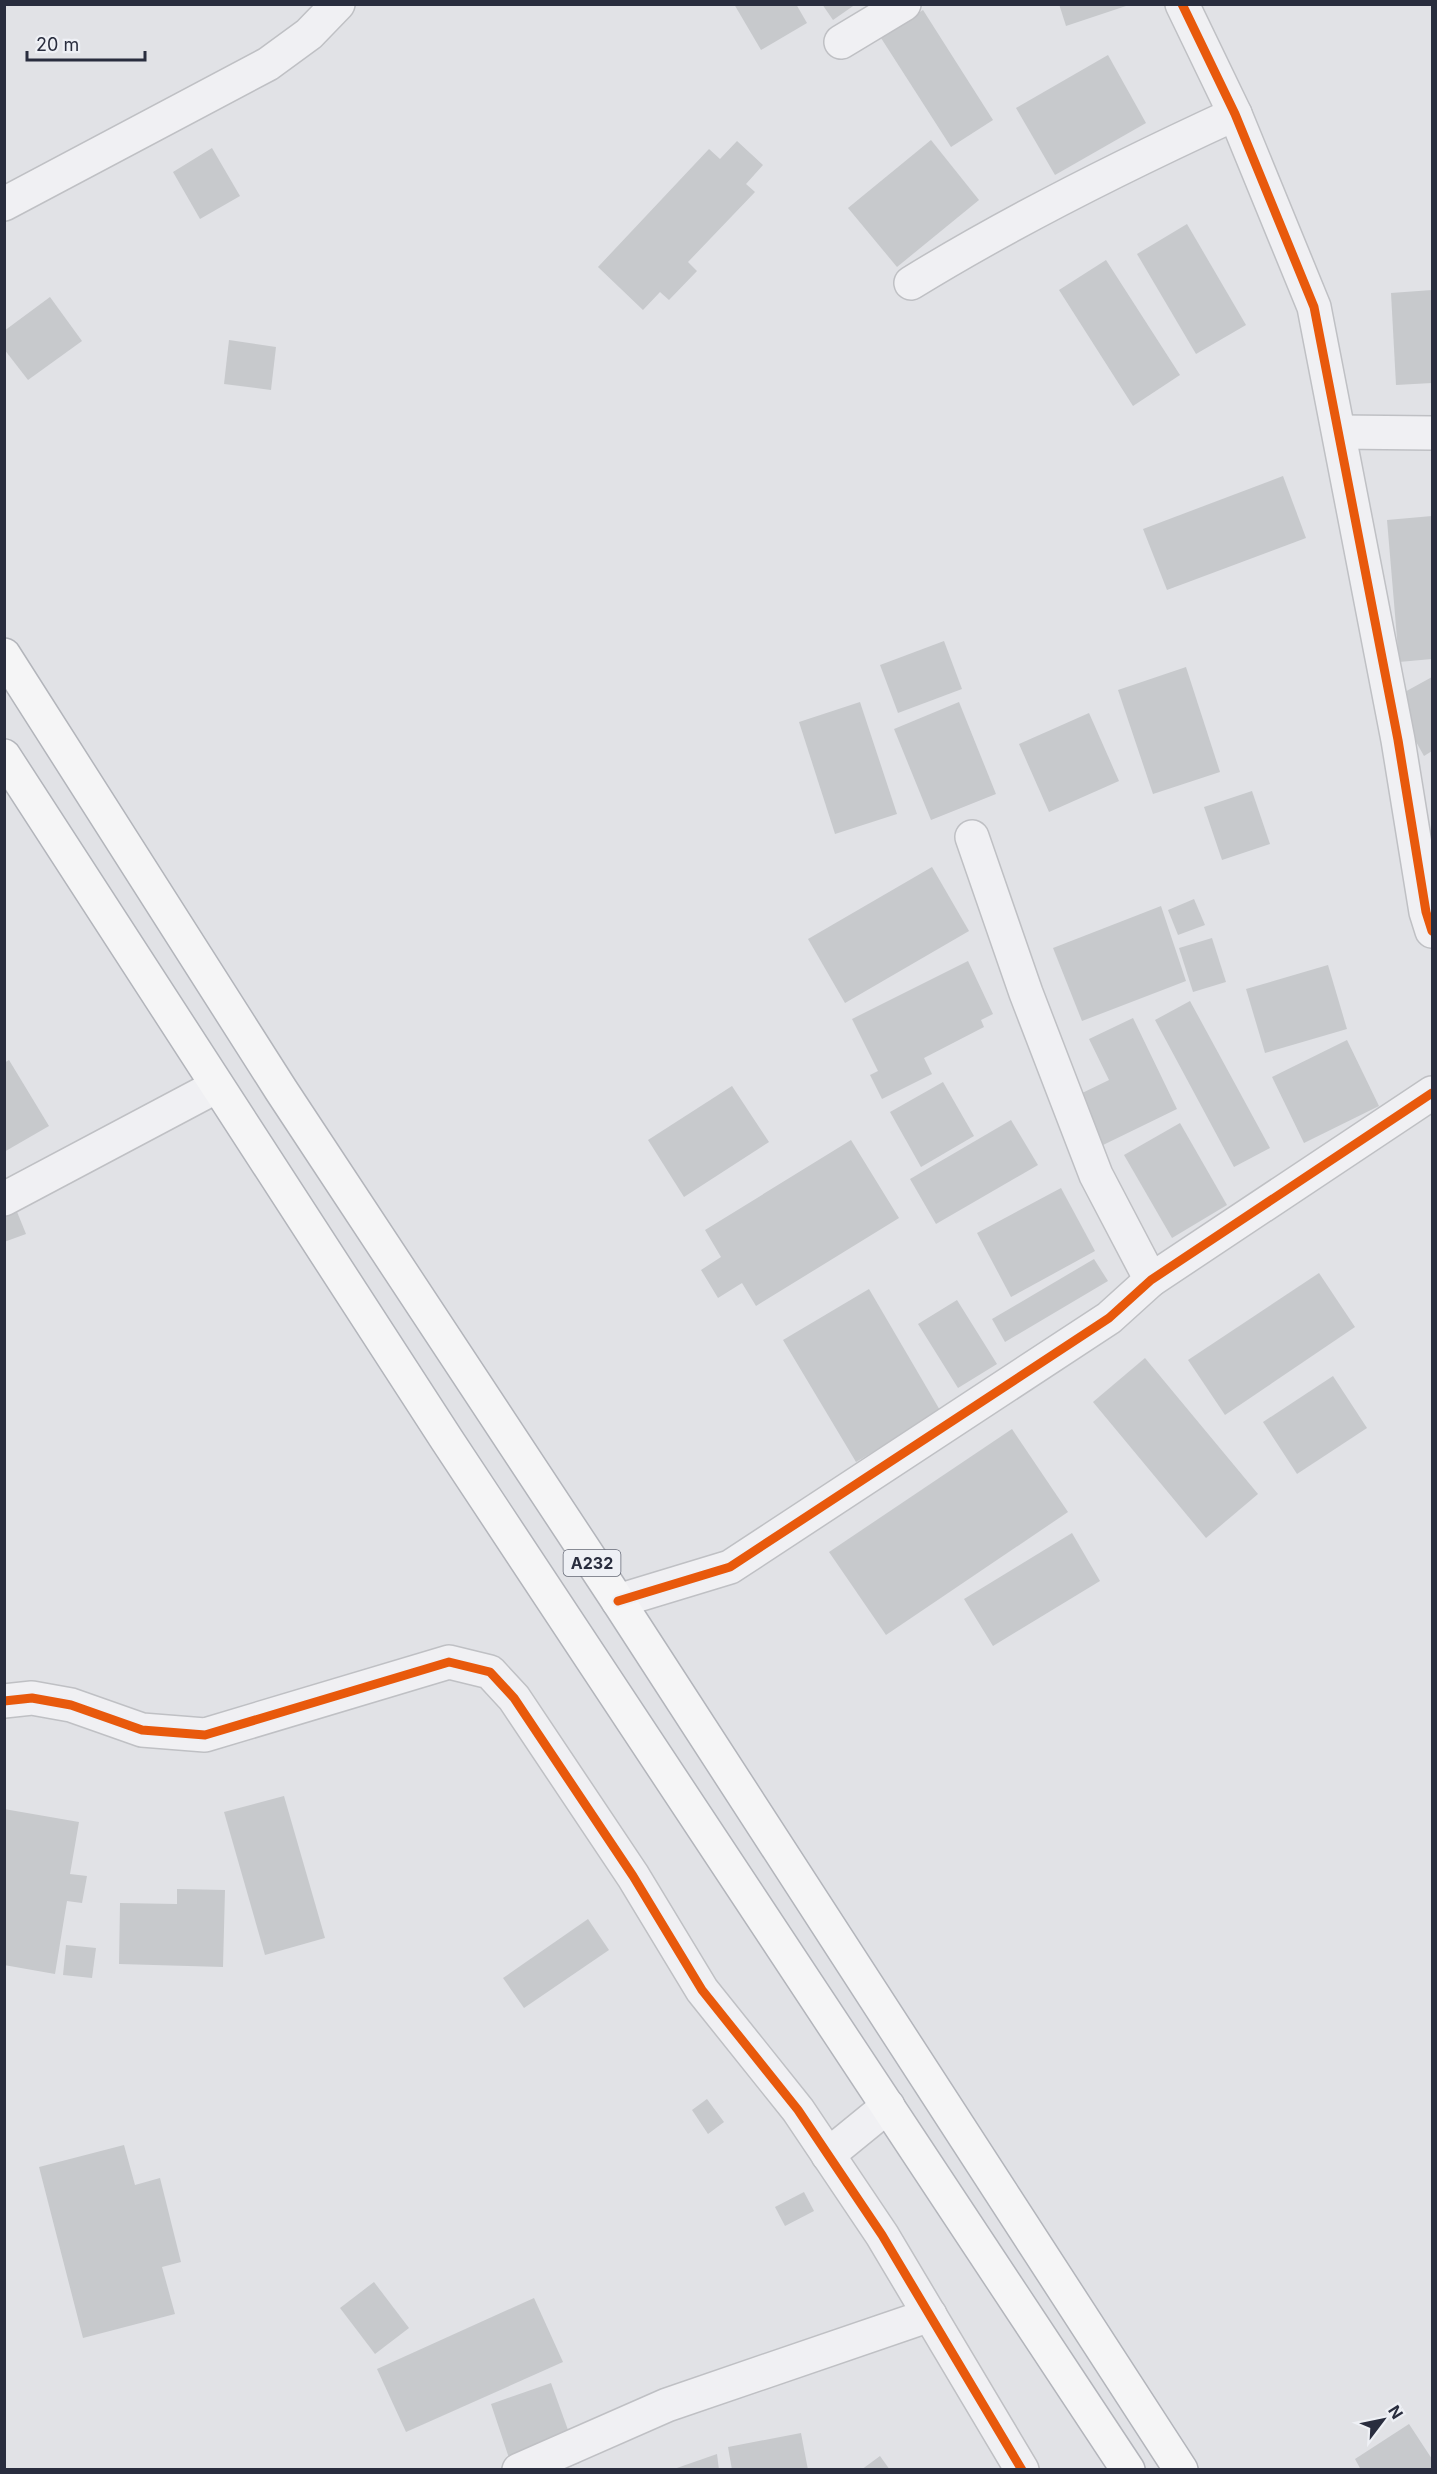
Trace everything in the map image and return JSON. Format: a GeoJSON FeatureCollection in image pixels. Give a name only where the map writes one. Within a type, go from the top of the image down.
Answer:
{"type":"FeatureCollection","features":[{"type":"Feature","properties":{"kind":"highway","name":"A232"},"geometry":{"type":"LineString","coordinates":[[4,655],[275,1080],[618,1601],[1055,2277],[1182,2469]]}},
{"type":"Feature","properties":{"kind":"highway","name":"A232"},"geometry":{"type":"LineString","coordinates":[[4,756],[447,1440],[1128,2469]]}},
{"type":"Feature","properties":{"kind":"highway"},"geometry":{"type":"LineString","coordinates":[[1015,2299],[1055,2277]]}},
{"type":"Feature","properties":{"kind":"street"},"geometry":{"type":"LineString","coordinates":[[4,204],[268,64],[309,34],[338,4]]}},
{"type":"Feature","properties":{"kind":"street"},"geometry":{"type":"LineString","coordinates":[[841,42],[904,4]]}},
{"type":"Feature","properties":{"kind":"street"},"geometry":{"type":"LineString","coordinates":[[1182,4],[1235,114],[1314,307],[1398,740],[1426,912],[1432,931]]}},
{"type":"Feature","properties":{"kind":"street"},"geometry":{"type":"LineString","coordinates":[[911,283],[969,247],[1114,170],[1235,114]]}},
{"type":"Feature","properties":{"kind":"street"},"geometry":{"type":"LineString","coordinates":[[1339,432],[1432,433]]}},
{"type":"Feature","properties":{"kind":"street"},"geometry":{"type":"LineString","coordinates":[[972,837],[1026,993],[1096,1175],[1151,1280]]}},
{"type":"Feature","properties":{"kind":"street"},"geometry":{"type":"LineString","coordinates":[[4,1199],[217,1086]]}},
{"type":"Feature","properties":{"kind":"street"},"geometry":{"type":"LineString","coordinates":[[618,1601],[730,1567],[1109,1318],[1151,1280],[1432,1093]]}},
{"type":"Feature","properties":{"kind":"street"},"geometry":{"type":"LineString","coordinates":[[4,1701],[33,1698],[71,1705],[142,1730],[206,1735],[449,1662],[490,1671],[514,1698],[633,1876],[702,1990],[798,2110],[882,2235],[1022,2469]]}},
{"type":"Feature","properties":{"kind":"street"},"geometry":{"type":"LineString","coordinates":[[828,2155],[888,2106]]}},
{"type":"Feature","properties":{"kind":"street"},"geometry":{"type":"LineString","coordinates":[[519,2469],[667,2405],[930,2315]]}},
{"type":"Feature","properties":{"kind":"building"},"geometry":{"type":"Polygon","coordinates":[[[734,4],[796,4],[807,23],[761,50],[734,4]]]}},
{"type":"Feature","properties":{"kind":"building"},"geometry":{"type":"Polygon","coordinates":[[[822,4],[856,4],[833,20],[822,4]]]}},
{"type":"Feature","properties":{"kind":"building"},"geometry":{"type":"Polygon","coordinates":[[[1059,4],[1129,4],[1129,5],[1066,26],[1059,4]]]}},
{"type":"Feature","properties":{"kind":"building"},"geometry":{"type":"Polygon","coordinates":[[[923,10],[993,120],[951,147],[881,38],[923,10]]]}},
{"type":"Feature","properties":{"kind":"building"},"geometry":{"type":"Polygon","coordinates":[[[1108,55],[1146,123],[1055,175],[1016,108],[1108,55]]]}},
{"type":"Feature","properties":{"kind":"building"},"geometry":{"type":"Polygon","coordinates":[[[931,140],[979,200],[897,267],[848,208],[931,140]]]}},
{"type":"Feature","properties":{"kind":"building"},"geometry":{"type":"Polygon","coordinates":[[[737,141],[763,165],[746,184],[755,192],[688,262],[697,271],[669,300],[660,292],[643,310],[598,267],[709,149],[720,159],[737,141]]]}},
{"type":"Feature","properties":{"kind":"building"},"geometry":{"type":"Polygon","coordinates":[[[212,148],[240,196],[200,219],[173,172],[212,148]]]}},
{"type":"Feature","properties":{"kind":"building"},"geometry":{"type":"Polygon","coordinates":[[[1187,224],[1246,325],[1196,354],[1137,254],[1187,224]]]}},
{"type":"Feature","properties":{"kind":"building"},"geometry":{"type":"Polygon","coordinates":[[[1106,260],[1180,375],[1133,406],[1059,290],[1106,260]]]}},
{"type":"Feature","properties":{"kind":"building"},"geometry":{"type":"Polygon","coordinates":[[[1432,290],[1432,383],[1396,385],[1391,293],[1432,290]]]}},
{"type":"Feature","properties":{"kind":"building"},"geometry":{"type":"Polygon","coordinates":[[[50,297],[82,341],[28,380],[4,349],[4,331],[50,297]]]}},
{"type":"Feature","properties":{"kind":"building"},"geometry":{"type":"Polygon","coordinates":[[[229,340],[276,347],[271,390],[224,384],[229,340]]]}},
{"type":"Feature","properties":{"kind":"building"},"geometry":{"type":"Polygon","coordinates":[[[1283,476],[1306,538],[1167,590],[1143,529],[1283,476]]]}},
{"type":"Feature","properties":{"kind":"building"},"geometry":{"type":"Polygon","coordinates":[[[1432,516],[1432,659],[1399,662],[1387,520],[1432,516]]]}},
{"type":"Feature","properties":{"kind":"building"},"geometry":{"type":"Polygon","coordinates":[[[944,641],[962,689],[898,713],[880,665],[944,641]]]}},
{"type":"Feature","properties":{"kind":"building"},"geometry":{"type":"Polygon","coordinates":[[[1186,667],[1220,772],[1153,794],[1118,690],[1186,667]]]}},
{"type":"Feature","properties":{"kind":"building"},"geometry":{"type":"Polygon","coordinates":[[[1432,677],[1432,751],[1424,756],[1392,699],[1432,677]]]}},
{"type":"Feature","properties":{"kind":"building"},"geometry":{"type":"Polygon","coordinates":[[[860,702],[897,814],[835,834],[799,722],[860,702]]]}},
{"type":"Feature","properties":{"kind":"building"},"geometry":{"type":"Polygon","coordinates":[[[959,702],[996,794],[931,820],[894,729],[959,702]]]}},
{"type":"Feature","properties":{"kind":"building"},"geometry":{"type":"Polygon","coordinates":[[[1089,713],[1119,781],[1049,812],[1019,744],[1089,713]]]}},
{"type":"Feature","properties":{"kind":"building"},"geometry":{"type":"Polygon","coordinates":[[[1252,791],[1270,844],[1222,860],[1204,807],[1252,791]]]}},
{"type":"Feature","properties":{"kind":"building"},"geometry":{"type":"Polygon","coordinates":[[[932,867],[969,931],[845,1003],[808,939],[932,867]]]}},
{"type":"Feature","properties":{"kind":"building"},"geometry":{"type":"Polygon","coordinates":[[[1194,899],[1205,925],[1178,935],[1168,910],[1194,899]]]}},
{"type":"Feature","properties":{"kind":"building"},"geometry":{"type":"Polygon","coordinates":[[[1161,906],[1186,981],[1082,1021],[1053,948],[1161,906]]]}},
{"type":"Feature","properties":{"kind":"building"},"geometry":{"type":"Polygon","coordinates":[[[1212,938],[1226,982],[1193,992],[1179,948],[1212,938]]]}},
{"type":"Feature","properties":{"kind":"building"},"geometry":{"type":"Polygon","coordinates":[[[968,961],[993,1014],[981,1020],[984,1027],[924,1058],[932,1074],[882,1099],[870,1075],[878,1071],[852,1019],[968,961]]]}},
{"type":"Feature","properties":{"kind":"building"},"geometry":{"type":"Polygon","coordinates":[[[1328,965],[1347,1029],[1265,1053],[1246,989],[1328,965]]]}},
{"type":"Feature","properties":{"kind":"building"},"geometry":{"type":"Polygon","coordinates":[[[1190,1001],[1270,1148],[1234,1167],[1155,1020],[1190,1001]]]}},
{"type":"Feature","properties":{"kind":"building"},"geometry":{"type":"Polygon","coordinates":[[[1133,1018],[1177,1109],[1101,1146],[1076,1096],[1109,1080],[1089,1039],[1133,1018]]]}},
{"type":"Feature","properties":{"kind":"building"},"geometry":{"type":"Polygon","coordinates":[[[1347,1040],[1379,1106],[1304,1143],[1272,1077],[1347,1040]]]}},
{"type":"Feature","properties":{"kind":"building"},"geometry":{"type":"Polygon","coordinates":[[[9,1060],[49,1126],[4,1152],[4,1063],[9,1060]]]}},
{"type":"Feature","properties":{"kind":"building"},"geometry":{"type":"Polygon","coordinates":[[[943,1082],[974,1136],[921,1167],[890,1112],[943,1082]]]}},
{"type":"Feature","properties":{"kind":"building"},"geometry":{"type":"Polygon","coordinates":[[[732,1086],[769,1142],[684,1197],[648,1140],[732,1086]]]}},
{"type":"Feature","properties":{"kind":"building"},"geometry":{"type":"Polygon","coordinates":[[[1011,1120],[1038,1165],[936,1224],[910,1179],[1011,1120]]]}},
{"type":"Feature","properties":{"kind":"building"},"geometry":{"type":"Polygon","coordinates":[[[1180,1123],[1227,1205],[1172,1238],[1124,1155],[1180,1123]]]}},
{"type":"Feature","properties":{"kind":"building"},"geometry":{"type":"Polygon","coordinates":[[[851,1140],[899,1218],[756,1306],[742,1283],[718,1298],[701,1270],[721,1257],[705,1230],[851,1140]]]}},
{"type":"Feature","properties":{"kind":"building"},"geometry":{"type":"Polygon","coordinates":[[[1061,1188],[1095,1251],[1011,1297],[977,1233],[1061,1188]]]}},
{"type":"Feature","properties":{"kind":"building"},"geometry":{"type":"Polygon","coordinates":[[[9,1192],[26,1234],[4,1242],[4,1194],[9,1192]]]}},
{"type":"Feature","properties":{"kind":"building"},"geometry":{"type":"Polygon","coordinates":[[[1094,1259],[1108,1281],[1005,1342],[992,1319],[1094,1259]]]}},
{"type":"Feature","properties":{"kind":"building"},"geometry":{"type":"Polygon","coordinates":[[[1319,1273],[1355,1327],[1225,1415],[1188,1360],[1319,1273]]]}},
{"type":"Feature","properties":{"kind":"building"},"geometry":{"type":"Polygon","coordinates":[[[869,1289],[941,1412],[856,1462],[783,1340],[869,1289]]]}},
{"type":"Feature","properties":{"kind":"building"},"geometry":{"type":"Polygon","coordinates":[[[957,1300],[997,1364],[958,1388],[918,1324],[957,1300]]]}},
{"type":"Feature","properties":{"kind":"building"},"geometry":{"type":"Polygon","coordinates":[[[1145,1358],[1258,1494],[1206,1538],[1093,1402],[1145,1358]]]}},
{"type":"Feature","properties":{"kind":"building"},"geometry":{"type":"Polygon","coordinates":[[[1333,1376],[1367,1428],[1297,1474],[1263,1422],[1333,1376]]]}},
{"type":"Feature","properties":{"kind":"building"},"geometry":{"type":"Polygon","coordinates":[[[1012,1429],[1068,1512],[886,1635],[829,1552],[1012,1429]]]}},
{"type":"Feature","properties":{"kind":"building"},"geometry":{"type":"Polygon","coordinates":[[[1072,1533],[1100,1581],[993,1646],[964,1599],[1072,1533]]]}},
{"type":"Feature","properties":{"kind":"building"},"geometry":{"type":"Polygon","coordinates":[[[284,1796],[325,1938],[265,1955],[224,1812],[284,1796]]]}},
{"type":"Feature","properties":{"kind":"building"},"geometry":{"type":"Polygon","coordinates":[[[4,1809],[79,1822],[70,1874],[87,1876],[82,1903],[67,1901],[55,1974],[4,1965],[4,1809]]]}},
{"type":"Feature","properties":{"kind":"building"},"geometry":{"type":"Polygon","coordinates":[[[177,1889],[225,1890],[223,1967],[119,1964],[120,1903],[177,1904],[177,1889]]]}},
{"type":"Feature","properties":{"kind":"building"},"geometry":{"type":"Polygon","coordinates":[[[588,1919],[609,1950],[524,2008],[503,1978],[588,1919]]]}},
{"type":"Feature","properties":{"kind":"building"},"geometry":{"type":"Polygon","coordinates":[[[66,1945],[96,1948],[92,1978],[63,1975],[66,1945]]]}},
{"type":"Feature","properties":{"kind":"building"},"geometry":{"type":"Polygon","coordinates":[[[707,2099],[724,2122],[708,2134],[692,2110],[707,2099]]]}},
{"type":"Feature","properties":{"kind":"building"},"geometry":{"type":"Polygon","coordinates":[[[124,2145],[135,2185],[160,2178],[181,2262],[162,2267],[175,2314],[83,2338],[39,2167],[124,2145]]]}},
{"type":"Feature","properties":{"kind":"building"},"geometry":{"type":"Polygon","coordinates":[[[804,2192],[814,2211],[785,2226],[775,2207],[804,2192]]]}},
{"type":"Feature","properties":{"kind":"building"},"geometry":{"type":"Polygon","coordinates":[[[374,2282],[409,2328],[375,2354],[340,2308],[374,2282]]]}},
{"type":"Feature","properties":{"kind":"building"},"geometry":{"type":"Polygon","coordinates":[[[534,2298],[563,2362],[406,2432],[377,2369],[534,2298]]]}},
{"type":"Feature","properties":{"kind":"building"},"geometry":{"type":"Polygon","coordinates":[[[551,2383],[580,2463],[561,2470],[513,2470],[491,2404],[551,2383]]]}},
{"type":"Feature","properties":{"kind":"building"},"geometry":{"type":"Polygon","coordinates":[[[1409,2424],[1432,2459],[1432,2470],[1361,2470],[1355,2459],[1409,2424]]]}},
{"type":"Feature","properties":{"kind":"building"},"geometry":{"type":"Polygon","coordinates":[[[801,2433],[808,2470],[732,2470],[728,2447],[801,2433]]]}},
{"type":"Feature","properties":{"kind":"building"},"geometry":{"type":"Polygon","coordinates":[[[717,2454],[719,2470],[674,2470],[674,2469],[717,2454]]]}},
{"type":"Feature","properties":{"kind":"building"},"geometry":{"type":"Polygon","coordinates":[[[880,2456],[890,2470],[861,2470],[880,2456]]]}},
{"type":"Feature","properties":{"kind":"cycle path"},"geometry":{"type":"LineString","coordinates":[[1182,4],[1235,114],[1314,307],[1398,740],[1426,912],[1432,931]]}},
{"type":"Feature","properties":{"kind":"cycle path"},"geometry":{"type":"LineString","coordinates":[[618,1601],[730,1567],[1109,1318],[1151,1280],[1432,1093]]}},
{"type":"Feature","properties":{"kind":"cycle path"},"geometry":{"type":"LineString","coordinates":[[4,1701],[32,1698],[71,1705],[142,1730],[205,1735],[449,1662],[490,1672],[514,1698],[633,1876],[702,1990],[798,2110],[882,2235],[1022,2470]]}}]}
